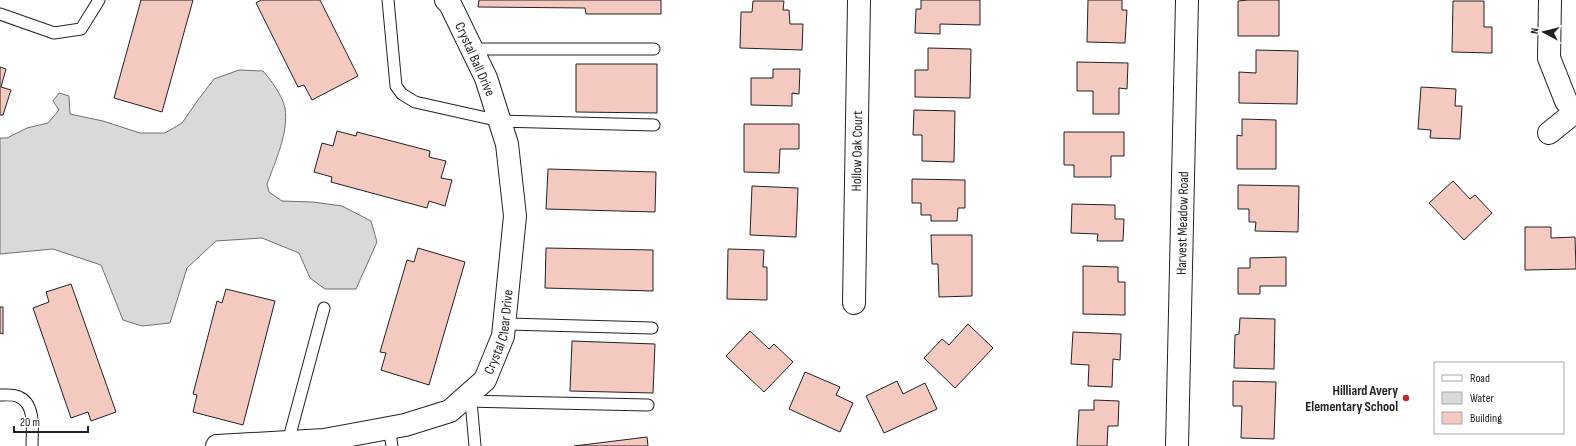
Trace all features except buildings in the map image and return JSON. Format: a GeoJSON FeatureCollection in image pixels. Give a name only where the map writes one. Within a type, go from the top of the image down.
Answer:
{"type":"FeatureCollection","features":[{"type":"Feature","properties":{"kind":"street","name":"Crystal Ball Drive"},"geometry":{"type":"LineString","coordinates":[[446,0],[450,4],[486,78],[500,121]]}},
{"type":"Feature","properties":{"kind":"street","name":"Hollow Oak Court"},"geometry":{"type":"LineString","coordinates":[[854,303],[860,0]]}},
{"type":"Feature","properties":{"kind":"street","name":"Harvest Meadow Road"},"geometry":{"type":"LineString","coordinates":[[1177,446],[1187,0]]}},
{"type":"Feature","properties":{"kind":"street"},"geometry":{"type":"LineString","coordinates":[[1549,133],[1576,113],[1566,101],[1550,58],[1550,0]]}},
{"type":"Feature","properties":{"kind":"street","name":"Crystal Clear Drive"},"geometry":{"type":"LineString","coordinates":[[230,446],[288,442],[311,443],[324,440],[390,437],[405,425],[450,411],[466,401],[485,380],[503,336],[515,216],[507,144],[500,121]]}},
{"type":"Feature","properties":{"kind":"lane"},"geometry":{"type":"LineString","coordinates":[[0,14],[54,33],[81,29],[99,0]]}},
{"type":"Feature","properties":{"kind":"lane"},"geometry":{"type":"LineString","coordinates":[[388,0],[396,86],[402,94],[415,102],[500,121],[654,126]]}},
{"type":"Feature","properties":{"kind":"lane"},"geometry":{"type":"LineString","coordinates":[[471,49],[654,49]]}},
{"type":"Feature","properties":{"kind":"lane"},"geometry":{"type":"LineString","coordinates":[[288,442],[324,308]]}},
{"type":"Feature","properties":{"kind":"lane"},"geometry":{"type":"LineString","coordinates":[[504,324],[652,328]]}},
{"type":"Feature","properties":{"kind":"lane"},"geometry":{"type":"LineString","coordinates":[[0,395],[18,396],[26,401],[32,417],[32,446]]}},
{"type":"Feature","properties":{"kind":"lane"},"geometry":{"type":"LineString","coordinates":[[475,446],[466,401],[648,405]]}},
{"type":"Feature","properties":{"kind":"water"},"geometry":{"type":"Polygon","coordinates":[[[239,70],[263,71],[273,83],[284,103],[286,117],[285,127],[277,157],[267,184],[269,192],[282,201],[313,202],[342,206],[371,221],[377,242],[356,289],[325,289],[310,278],[299,253],[262,238],[216,241],[187,268],[170,323],[142,326],[123,320],[101,265],[53,249],[0,254],[0,138],[7,138],[27,128],[48,123],[59,110],[53,101],[59,93],[69,96],[70,114],[103,121],[140,133],[165,133],[182,123],[214,79],[239,70]]]}},
{"type":"Feature","properties":{"kind":"place","name":"Hilliard Avery Elementary School"},"geometry":{"type":"Point","coordinates":[1406,398]}}]}
